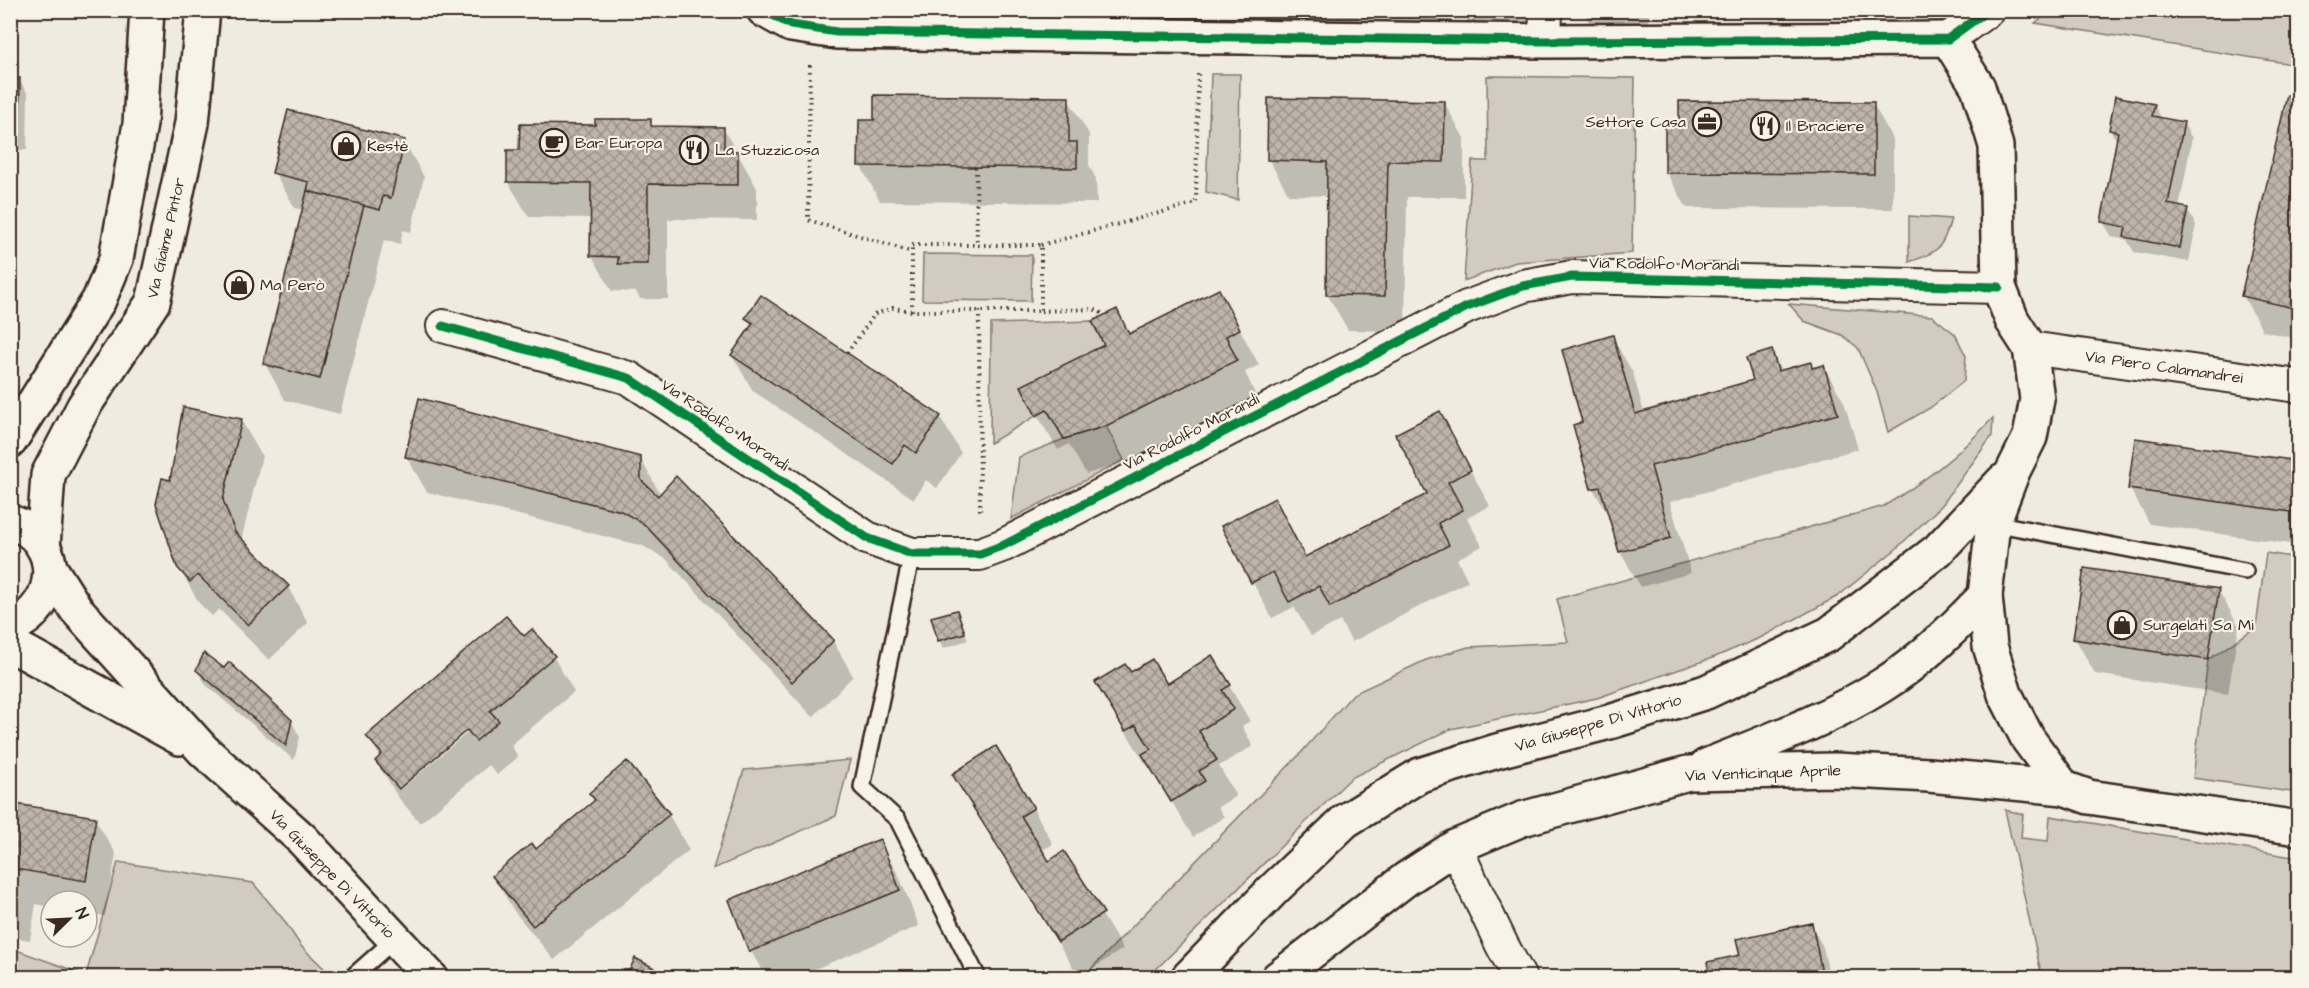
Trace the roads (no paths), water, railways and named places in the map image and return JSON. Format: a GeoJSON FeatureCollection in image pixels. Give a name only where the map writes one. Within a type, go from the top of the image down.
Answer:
{"type":"FeatureCollection","features":[{"type":"Feature","properties":{"kind":"street"},"geometry":{"type":"LineString","coordinates":[[10,441],[99,300],[116,259],[140,124],[147,10]]}},
{"type":"Feature","properties":{"kind":"street","name":"Via Giaime Pintor"},"geometry":{"type":"LineString","coordinates":[[10,627],[25,622],[40,608],[49,589],[48,476],[84,406],[153,302],[192,123],[203,10]]}},
{"type":"Feature","properties":{"kind":"street"},"geometry":{"type":"LineString","coordinates":[[764,10],[791,25],[837,32],[1198,36],[1545,26],[1948,39],[1988,10]]}},
{"type":"Feature","properties":{"kind":"street"},"geometry":{"type":"LineString","coordinates":[[1948,39],[1978,87],[1996,146],[1999,286],[2012,320],[2030,348],[2037,399],[2030,437],[2013,471],[1993,523],[1985,596],[1990,646],[2005,694],[2028,739],[2064,788]]}},
{"type":"Feature","properties":{"kind":"street","name":"Via Rodolfo Morandi"},"geometry":{"type":"LineString","coordinates":[[443,326],[629,378],[867,538],[912,554],[980,555],[1467,307],[1523,286],[1572,277],[1999,286]]}},
{"type":"Feature","properties":{"kind":"street","name":"Via Piero Calamandrei"},"geometry":{"type":"LineString","coordinates":[[2030,348],[2298,386]]}},
{"type":"Feature","properties":{"kind":"street","name":"Via Giuseppe Di Vittorio"},"geometry":{"type":"LineString","coordinates":[[1188,978],[1274,889],[1345,821],[1410,781],[1420,775],[1486,755],[1612,721],[1706,692],[1829,634],[1938,550],[2013,471]]}},
{"type":"Feature","properties":{"kind":"street"},"geometry":{"type":"LineString","coordinates":[[10,522],[33,533],[76,609],[203,750]]}},
{"type":"Feature","properties":{"kind":"street"},"geometry":{"type":"LineString","coordinates":[[1688,773],[1805,726],[1882,686],[1944,639],[1985,596]]}},
{"type":"Feature","properties":{"kind":"street"},"geometry":{"type":"LineString","coordinates":[[10,644],[203,750]]}},
{"type":"Feature","properties":{"kind":"street","name":"Via Giuseppe Di Vittorio"},"geometry":{"type":"LineString","coordinates":[[203,750],[302,839],[431,978]]}},
{"type":"Feature","properties":{"kind":"street","name":"Via Venticinque Aprile"},"geometry":{"type":"LineString","coordinates":[[1278,978],[1406,879],[1455,847],[1522,819],[1688,773],[1835,770],[2064,788],[2089,797],[2298,828]]}},
{"type":"Feature","properties":{"kind":"street"},"geometry":{"type":"LineString","coordinates":[[1455,847],[1520,978]]}},
{"type":"Feature","properties":{"kind":"lane"},"geometry":{"type":"LineString","coordinates":[[1993,523],[2244,571]]}},
{"type":"Feature","properties":{"kind":"lane"},"geometry":{"type":"LineString","coordinates":[[912,554],[861,787],[898,820],[978,978]]}},
{"type":"Feature","properties":{"kind":"lane"},"geometry":{"type":"LineString","coordinates":[[351,978],[395,939]]}},
{"type":"Feature","properties":{"kind":"place","name":"Settore Casa"},"geometry":{"type":"Point","coordinates":[1707,122]}},
{"type":"Feature","properties":{"kind":"place","name":"Il Braciere"},"geometry":{"type":"Point","coordinates":[1765,126]}},
{"type":"Feature","properties":{"kind":"place","name":"Bar Europa"},"geometry":{"type":"Point","coordinates":[554,143]}},
{"type":"Feature","properties":{"kind":"place","name":"Kestè"},"geometry":{"type":"Point","coordinates":[346,146]}},
{"type":"Feature","properties":{"kind":"place","name":"La Stuzzicosa"},"geometry":{"type":"Point","coordinates":[694,150]}},
{"type":"Feature","properties":{"kind":"place","name":"Ma Però"},"geometry":{"type":"Point","coordinates":[239,285]}},
{"type":"Feature","properties":{"kind":"place","name":"Surgelati Sa Mi"},"geometry":{"type":"Point","coordinates":[2122,625]}}]}
